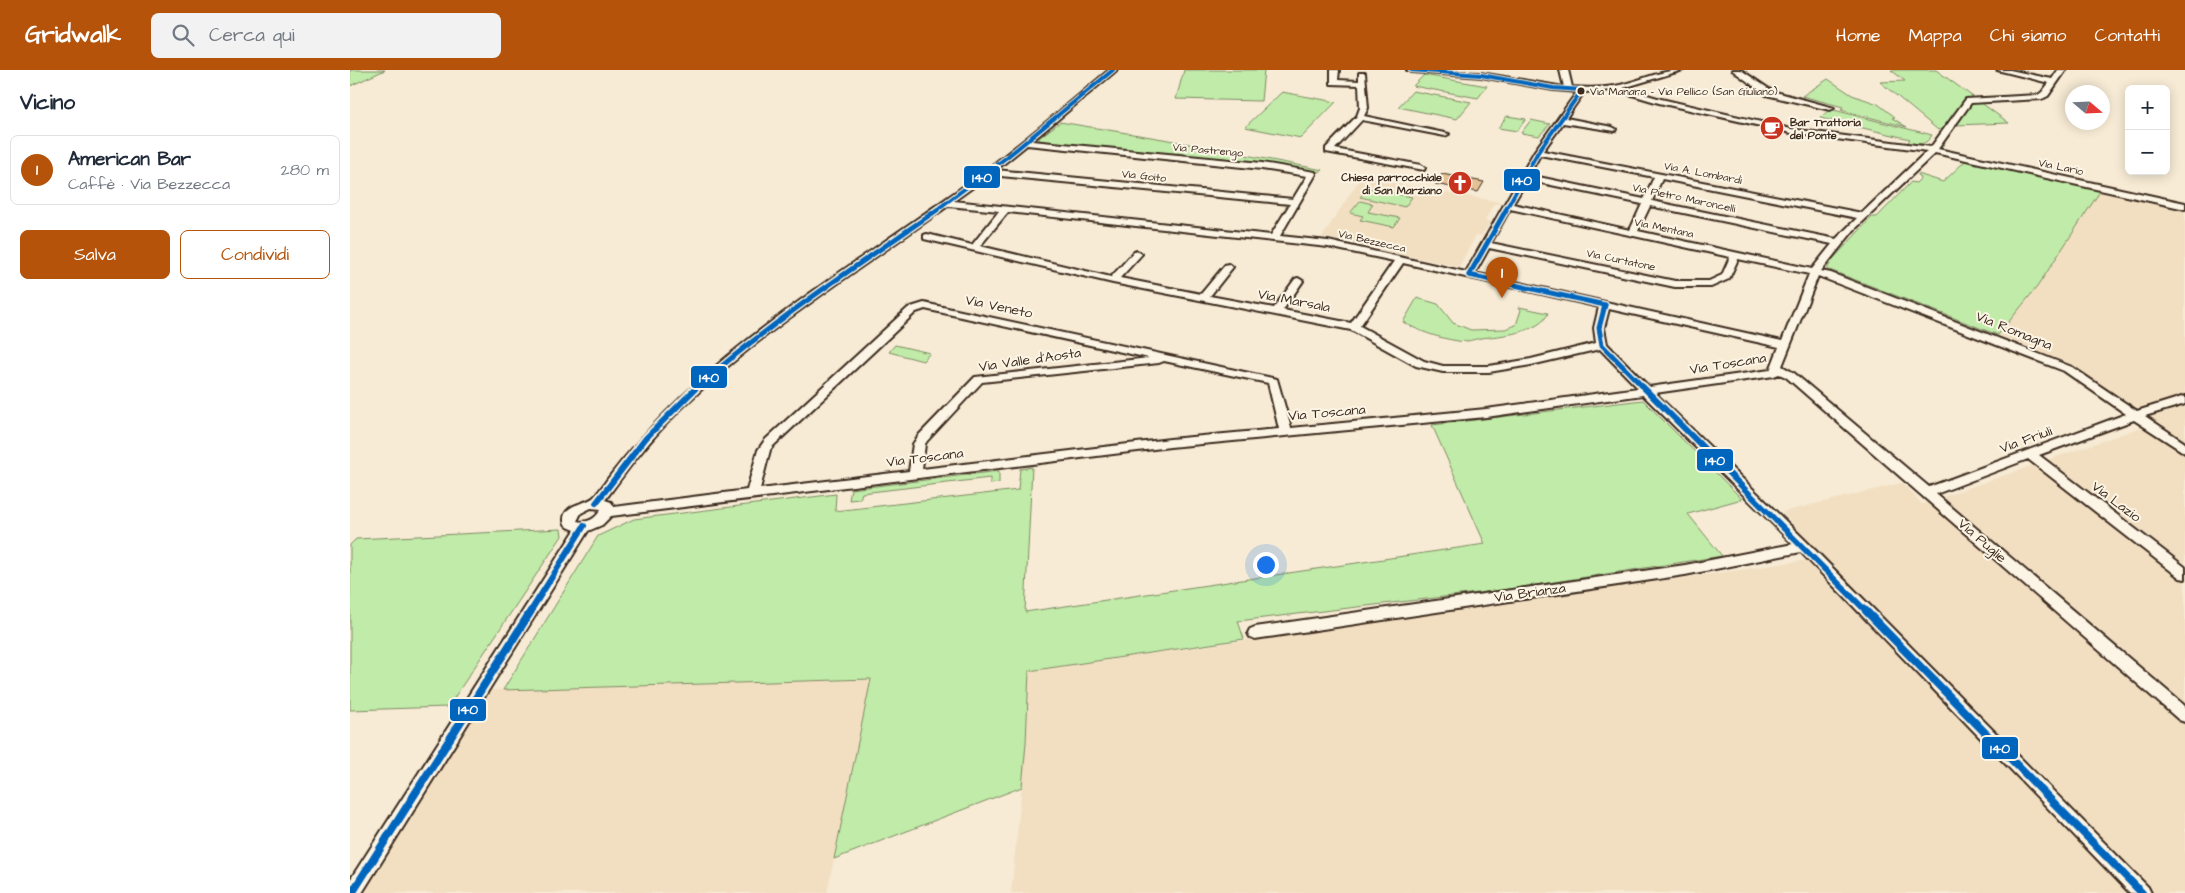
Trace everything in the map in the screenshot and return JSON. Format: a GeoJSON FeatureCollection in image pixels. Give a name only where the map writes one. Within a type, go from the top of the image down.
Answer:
{"type":"FeatureCollection","features":[{"type":"Feature","properties":{"kind":"street"},"geometry":{"type":"LineString","coordinates":[[596,502],[606,505],[607,512],[601,520],[584,526],[574,525],[570,520],[571,516],[579,508],[596,502],[631,458],[675,408],[733,355],[794,309],[989,172],[1027,143],[1113,70]]}},
{"type":"Feature","properties":{"kind":"street"},"geometry":{"type":"LineString","coordinates":[[1335,70],[1334,82],[1362,79],[1364,108],[1360,117],[1329,150],[1421,168]]}},
{"type":"Feature","properties":{"kind":"street"},"geometry":{"type":"LineString","coordinates":[[1411,70],[1482,73],[1569,90],[1615,88],[1677,70]]}},
{"type":"Feature","properties":{"kind":"street"},"geometry":{"type":"LineString","coordinates":[[1564,70],[1569,90]]}},
{"type":"Feature","properties":{"kind":"street"},"geometry":{"type":"LineString","coordinates":[[1736,70],[1769,93],[1830,108]]}},
{"type":"Feature","properties":{"kind":"street"},"geometry":{"type":"LineString","coordinates":[[2001,70],[2054,82],[2062,70]]}},
{"type":"Feature","properties":{"kind":"street","name":"Via Toscana"},"geometry":{"type":"LineString","coordinates":[[607,512],[1170,443],[1486,413],[1774,373],[1815,272],[1838,242],[1863,216],[1932,151],[1969,101],[2039,97],[2045,94],[2054,82]]}},
{"type":"Feature","properties":{"kind":"street","name":"Via Lario"},"geometry":{"type":"LineString","coordinates":[[1615,88],[1659,101],[1791,131],[1932,151],[2185,206]]}},
{"type":"Feature","properties":{"kind":"street"},"geometry":{"type":"LineString","coordinates":[[1469,275],[1538,152],[1582,90]]}},
{"type":"Feature","properties":{"kind":"street"},"geometry":{"type":"LineString","coordinates":[[1360,117],[1445,134]]}},
{"type":"Feature","properties":{"kind":"street"},"geometry":{"type":"LineString","coordinates":[[1561,120],[1612,129]]}},
{"type":"Feature","properties":{"kind":"street","name":"Via Pastrengo"},"geometry":{"type":"LineString","coordinates":[[1027,143],[1262,166],[1312,174],[1274,238]]}},
{"type":"Feature","properties":{"kind":"street","name":"Via A. Lombardi"},"geometry":{"type":"LineString","coordinates":[[1538,152],[1863,216]]}},
{"type":"Feature","properties":{"kind":"street","name":"Via Goito"},"geometry":{"type":"LineString","coordinates":[[989,172],[1296,202]]}},
{"type":"Feature","properties":{"kind":"street"},"geometry":{"type":"LineString","coordinates":[[1632,233],[1658,176]]}},
{"type":"Feature","properties":{"kind":"street","name":"Via Pietro Maroncelli"},"geometry":{"type":"LineString","coordinates":[[1524,177],[1838,242]]}},
{"type":"Feature","properties":{"kind":"street","name":"Via Bezzecca"},"geometry":{"type":"LineString","coordinates":[[946,203],[1328,244],[1786,345]]}},
{"type":"Feature","properties":{"kind":"street","name":"Via Mentana"},"geometry":{"type":"LineString","coordinates":[[1508,206],[1815,272]]}},
{"type":"Feature","properties":{"kind":"street"},"geometry":{"type":"LineString","coordinates":[[974,248],[1005,210]]}},
{"type":"Feature","properties":{"kind":"street","name":"Via Marsala"},"geometry":{"type":"LineString","coordinates":[[927,237],[1113,280],[1354,327],[1420,364],[1443,369],[1481,369],[1530,362],[1602,345]]}},
{"type":"Feature","properties":{"kind":"street","name":"Via Curtatone"},"geometry":{"type":"LineString","coordinates":[[1486,245],[1675,284],[1711,284],[1726,277],[1735,255]]}},
{"type":"Feature","properties":{"kind":"street"},"geometry":{"type":"LineString","coordinates":[[1113,280],[1137,254]]}},
{"type":"Feature","properties":{"kind":"street"},"geometry":{"type":"LineString","coordinates":[[1354,327],[1400,260]]}},
{"type":"Feature","properties":{"kind":"street"},"geometry":{"type":"LineString","coordinates":[[1203,298],[1228,266]]}},
{"type":"Feature","properties":{"kind":"street","name":"Via Romagna"},"geometry":{"type":"LineString","coordinates":[[1815,272],[1891,299],[2068,369],[2185,449]]}},
{"type":"Feature","properties":{"kind":"street"},"geometry":{"type":"LineString","coordinates":[[1276,312],[1298,280]]}},
{"type":"Feature","properties":{"kind":"street"},"geometry":{"type":"LineString","coordinates":[[1605,305],[1600,328],[1602,345],[1646,392],[1804,547],[2142,893]]}},
{"type":"Feature","properties":{"kind":"street","name":"Via Veneto"},"geometry":{"type":"LineString","coordinates":[[752,494],[764,450],[769,443],[918,307],[924,306],[1273,381],[1286,432]]}},
{"type":"Feature","properties":{"kind":"street","name":"Via Valle d'Aosta"},"geometry":{"type":"LineString","coordinates":[[915,474],[919,444],[923,438],[979,379],[1172,358]]}},
{"type":"Feature","properties":{"kind":"street","name":"Via Puglie"},"geometry":{"type":"LineString","coordinates":[[1777,368],[1784,370],[2185,715]]}},
{"type":"Feature","properties":{"kind":"street","name":"Via Friuli"},"geometry":{"type":"LineString","coordinates":[[1926,492],[2135,415],[2185,400]]}},
{"type":"Feature","properties":{"kind":"street","name":"Via Lazio"},"geometry":{"type":"LineString","coordinates":[[2030,455],[2185,574]]}},
{"type":"Feature","properties":{"kind":"street"},"geometry":{"type":"LineString","coordinates":[[352,893],[584,526]]}},
{"type":"Feature","properties":{"kind":"street","name":"Via Brianza"},"geometry":{"type":"LineString","coordinates":[[1255,633],[1685,570],[1804,547]]}},
{"type":"Feature","properties":{"kind":"shaded area"},"geometry":{"type":"Polygon","coordinates":[[[1361,177],[1501,202],[1500,204],[1494,204],[1485,220],[1491,222],[1481,236],[1476,235],[1459,267],[1322,237],[1361,177]]]}},
{"type":"Feature","properties":{"kind":"shaded area"},"geometry":{"type":"Polygon","coordinates":[[[2099,192],[2185,211],[2185,893],[1011,893],[1026,743],[1029,671],[1822,558],[1782,512],[1902,483],[1922,504],[2156,422],[2074,366],[1998,335],[2037,287],[2099,192]]]}},
{"type":"Feature","properties":{"kind":"shaded area"},"geometry":{"type":"Polygon","coordinates":[[[871,679],[827,893],[359,893],[485,690],[871,679]]]}},
{"type":"Feature","properties":{"kind":"green space"},"geometry":{"type":"Polygon","coordinates":[[[350,70],[385,70],[350,86],[350,70]]]}},
{"type":"Feature","properties":{"kind":"green space"},"geometry":{"type":"Polygon","coordinates":[[[1184,70],[1264,70],[1261,101],[1176,99],[1184,70]]]}},
{"type":"Feature","properties":{"kind":"green space"},"geometry":{"type":"Polygon","coordinates":[[[1891,70],[1936,70],[2009,123],[1955,125],[1938,130],[1880,82],[1905,81],[1891,70]]]}},
{"type":"Feature","properties":{"kind":"green space"},"geometry":{"type":"Polygon","coordinates":[[[1424,75],[1487,86],[1478,98],[1413,86],[1424,75]]]}},
{"type":"Feature","properties":{"kind":"green space"},"geometry":{"type":"Polygon","coordinates":[[[1828,79],[1852,95],[1878,104],[1895,117],[1892,118],[1907,127],[1841,110],[1843,107],[1802,96],[1828,79]]]}},
{"type":"Feature","properties":{"kind":"green space"},"geometry":{"type":"Polygon","coordinates":[[[1413,91],[1471,102],[1457,119],[1398,107],[1413,91]]]}},
{"type":"Feature","properties":{"kind":"green space"},"geometry":{"type":"Polygon","coordinates":[[[1282,92],[1336,102],[1301,138],[1245,127],[1282,92]]]}},
{"type":"Feature","properties":{"kind":"green space"},"geometry":{"type":"Polygon","coordinates":[[[1830,109],[1932,135],[1924,143],[1907,144],[1910,139],[1820,118],[1830,109]]]}},
{"type":"Feature","properties":{"kind":"green space"},"geometry":{"type":"Polygon","coordinates":[[[1507,116],[1526,119],[1517,131],[1498,128],[1507,116]]]}},
{"type":"Feature","properties":{"kind":"green space"},"geometry":{"type":"Polygon","coordinates":[[[1531,120],[1550,124],[1539,136],[1521,133],[1531,120]]]}},
{"type":"Feature","properties":{"kind":"green space"},"geometry":{"type":"Polygon","coordinates":[[[1060,122],[1163,139],[1323,170],[1319,172],[1266,164],[1039,142],[1039,138],[1060,122]]]}},
{"type":"Feature","properties":{"kind":"green space"},"geometry":{"type":"Polygon","coordinates":[[[1965,161],[2101,190],[2037,287],[1998,335],[1827,269],[1832,260],[1872,217],[1877,217],[1911,182],[1916,183],[1920,179],[1918,174],[1943,182],[1965,161]]]}},
{"type":"Feature","properties":{"kind":"green space"},"geometry":{"type":"Polygon","coordinates":[[[1368,188],[1412,197],[1405,207],[1360,197],[1368,188]]]}},
{"type":"Feature","properties":{"kind":"green space"},"geometry":{"type":"Polygon","coordinates":[[[1360,201],[1373,204],[1368,212],[1400,218],[1394,227],[1360,220],[1363,216],[1350,213],[1360,201]]]}},
{"type":"Feature","properties":{"kind":"green space"},"geometry":{"type":"Polygon","coordinates":[[[1417,298],[1438,304],[1453,323],[1471,330],[1505,329],[1516,325],[1521,310],[1519,307],[1548,313],[1544,320],[1537,325],[1519,332],[1461,341],[1430,334],[1403,322],[1417,298]]]}},
{"type":"Feature","properties":{"kind":"green space"},"geometry":{"type":"Polygon","coordinates":[[[895,345],[930,353],[923,361],[889,352],[895,345]]]}},
{"type":"Feature","properties":{"kind":"green space"},"geometry":{"type":"Polygon","coordinates":[[[1643,400],[1742,499],[1688,514],[1722,556],[1503,590],[1238,621],[1244,639],[1029,671],[1022,787],[834,859],[871,679],[503,690],[598,536],[634,519],[836,494],[835,511],[1018,490],[1020,469],[1032,467],[1025,612],[1485,544],[1432,425],[1643,400]]]}},
{"type":"Feature","properties":{"kind":"green space"},"geometry":{"type":"Polygon","coordinates":[[[999,471],[999,483],[990,484],[990,478],[862,493],[860,499],[849,500],[851,489],[999,471]]]}},
{"type":"Feature","properties":{"kind":"green space"},"geometry":{"type":"Polygon","coordinates":[[[561,529],[562,536],[448,707],[350,710],[350,545],[356,539],[561,529]]]}},
{"type":"Feature","properties":{"kind":"building","name":"Chiesa parrocchiale di San Marziano"},"geometry":{"type":"Polygon","coordinates":[[[1442,174],[1484,182],[1478,192],[1435,184],[1442,174]]]}},
{"type":"Feature","properties":{"kind":"transit line","name":"140"},"geometry":{"type":"LineString","coordinates":[[596,503],[655,428],[729,359],[798,306],[963,191],[1113,70]]}},
{"type":"Feature","properties":{"kind":"transit line","name":"140"},"geometry":{"type":"LineString","coordinates":[[1411,70],[1481,75],[1553,88],[1582,90]]}},
{"type":"Feature","properties":{"kind":"transit line","name":"140"},"geometry":{"type":"LineString","coordinates":[[1469,275],[1538,152],[1582,90]]}},
{"type":"Feature","properties":{"kind":"transit line","name":"140"},"geometry":{"type":"LineString","coordinates":[[1469,275],[1605,305]]}},
{"type":"Feature","properties":{"kind":"transit line","name":"140"},"geometry":{"type":"LineString","coordinates":[[1605,305],[1599,328],[1602,345],[1685,431],[1804,547],[2142,893]]}},
{"type":"Feature","properties":{"kind":"transit line","name":"140"},"geometry":{"type":"LineString","coordinates":[[352,893],[584,526]]}},
{"type":"Feature","properties":{"kind":"place","name":"Via Manara - Via Pellico (San Giuliano)"},"geometry":{"type":"Point","coordinates":[1581,91]}},
{"type":"Feature","properties":{"kind":"place","name":"Bar Trattoria del Ponte"},"geometry":{"type":"Point","coordinates":[1772,128]}},
{"type":"Feature","properties":{"kind":"place","name":"Chiesa parrocchiale di San Marziano"},"geometry":{"type":"Point","coordinates":[1460,183]}},
{"type":"Feature","properties":{"kind":"place","name":"American Bar"},"geometry":{"type":"Point","coordinates":[1502,298]}}]}
